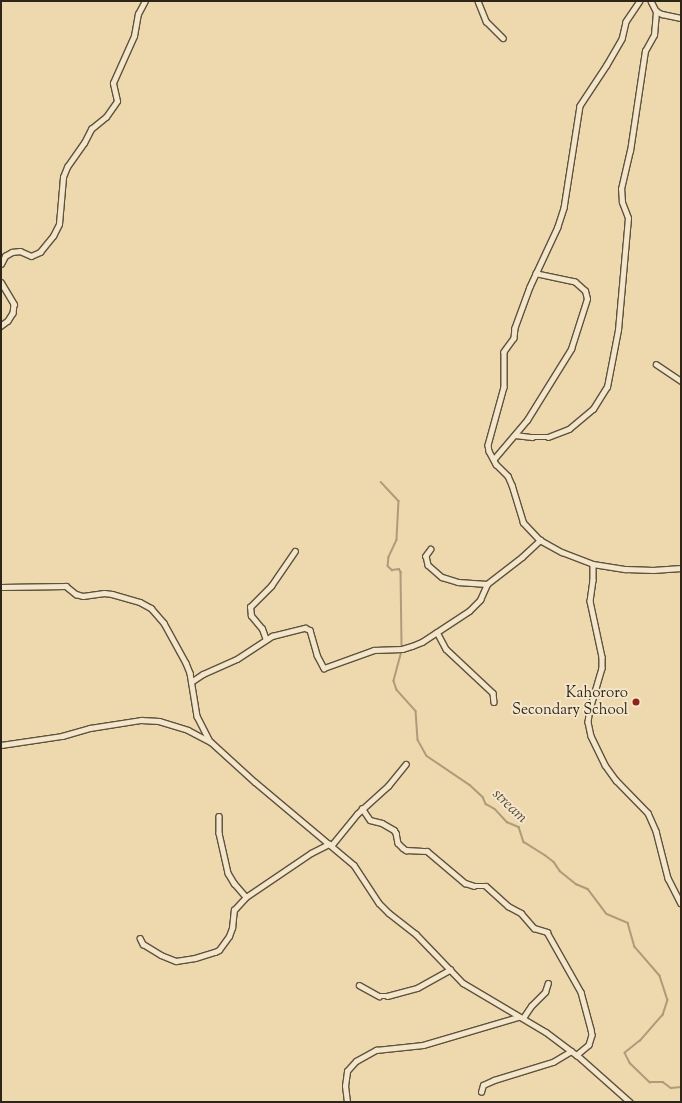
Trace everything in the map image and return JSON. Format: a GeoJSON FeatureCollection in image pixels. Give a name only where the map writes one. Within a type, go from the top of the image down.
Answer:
{"type":"FeatureCollection","features":[{"type":"Feature","properties":{"kind":"street"},"geometry":{"type":"LineString","coordinates":[[1,264],[5,256],[12,252],[20,251],[31,256],[40,252],[53,236],[58,224],[63,177],[67,167],[84,144],[91,129],[106,118],[117,101],[113,82],[134,36],[138,14],[145,1]]}},
{"type":"Feature","properties":{"kind":"street"},"geometry":{"type":"LineString","coordinates":[[478,1],[486,21],[503,38]]}},
{"type":"Feature","properties":{"kind":"street"},"geometry":{"type":"LineString","coordinates":[[640,1],[626,22],[622,39],[580,106],[564,208],[558,227],[536,274],[523,307],[514,338],[504,356],[504,387],[488,444],[494,459],[512,485],[523,522],[540,540],[562,552],[593,564],[626,569],[653,570],[681,568]]}},
{"type":"Feature","properties":{"kind":"street"},"geometry":{"type":"LineString","coordinates":[[515,435],[532,438],[548,437],[569,429],[594,409],[604,394],[609,382],[618,336],[628,218],[622,202],[621,189],[630,151],[645,51],[654,35],[656,11],[651,1]]}},
{"type":"Feature","properties":{"kind":"street"},"geometry":{"type":"LineString","coordinates":[[656,11],[667,16],[681,18]]}},
{"type":"Feature","properties":{"kind":"street"},"geometry":{"type":"LineString","coordinates":[[494,459],[533,412],[571,349],[587,299],[585,291],[575,282],[536,274]]}},
{"type":"Feature","properties":{"kind":"street"},"geometry":{"type":"LineString","coordinates":[[1,282],[14,304],[13,313],[8,321],[1,326]]}},
{"type":"Feature","properties":{"kind":"street"},"geometry":{"type":"LineString","coordinates":[[656,364],[681,381]]}},
{"type":"Feature","properties":{"kind":"street"},"geometry":{"type":"LineString","coordinates":[[191,682],[203,674],[237,659],[266,640],[280,633],[309,628],[317,655],[324,668],[374,650],[402,649],[412,646],[437,632],[474,606],[487,584],[518,561],[540,540]]}},
{"type":"Feature","properties":{"kind":"street"},"geometry":{"type":"LineString","coordinates":[[431,549],[426,556],[428,565],[442,577],[458,582],[487,584]]}},
{"type":"Feature","properties":{"kind":"street"},"geometry":{"type":"LineString","coordinates":[[266,640],[262,629],[251,616],[250,607],[272,586],[295,551]]}},
{"type":"Feature","properties":{"kind":"street"},"geometry":{"type":"LineString","coordinates":[[593,564],[593,580],[590,601],[602,657],[602,668],[590,709],[588,722],[591,736],[605,765],[616,780],[648,813],[656,831],[668,878],[681,903]]}},
{"type":"Feature","properties":{"kind":"street"},"geometry":{"type":"LineString","coordinates":[[1,587],[66,586],[76,594],[83,596],[104,593],[112,594],[140,602],[151,608],[164,623],[186,663],[197,716],[211,742]]}},
{"type":"Feature","properties":{"kind":"street"},"geometry":{"type":"LineString","coordinates":[[437,632],[446,649],[494,692],[494,702]]}},
{"type":"Feature","properties":{"kind":"street"},"geometry":{"type":"LineString","coordinates":[[1,745],[62,736],[90,728],[140,720],[159,721],[188,730],[211,742],[255,782],[354,865],[372,893],[388,913],[416,934],[463,983],[521,1018],[571,1051],[630,1102]]}},
{"type":"Feature","properties":{"kind":"street"},"geometry":{"type":"LineString","coordinates":[[140,938],[143,944],[161,955],[176,961],[195,958],[219,950],[229,936],[232,928],[234,910],[246,897],[311,853],[330,845],[362,808],[388,786],[406,764]]}},
{"type":"Feature","properties":{"kind":"street"},"geometry":{"type":"LineString","coordinates":[[362,808],[370,820],[382,823],[394,830],[398,843],[403,848],[406,850],[427,850],[465,883],[474,886],[486,886],[508,906],[521,913],[534,928],[547,932],[581,992],[591,1028],[592,1035],[589,1045],[577,1056]]}},
{"type":"Feature","properties":{"kind":"street"},"geometry":{"type":"LineString","coordinates":[[219,816],[219,833],[228,873],[246,897]]}},
{"type":"Feature","properties":{"kind":"street"},"geometry":{"type":"LineString","coordinates":[[359,984],[379,996],[387,996],[417,988],[450,970]]}},
{"type":"Feature","properties":{"kind":"street"},"geometry":{"type":"LineString","coordinates":[[347,1102],[345,1086],[347,1071],[356,1061],[376,1050],[423,1045],[521,1018],[545,992],[548,983]]}},
{"type":"Feature","properties":{"kind":"street"},"geometry":{"type":"LineString","coordinates":[[481,1092],[483,1085],[494,1080],[553,1062],[571,1051]]}},
{"type":"Feature","properties":{"kind":"waterway","name":"stream"},"geometry":{"type":"LineString","coordinates":[[381,482],[399,501],[397,540],[389,557],[388,566],[392,570],[399,569],[401,572],[402,647]]}},
{"type":"Feature","properties":{"kind":"waterway","name":"stream"},"geometry":{"type":"LineString","coordinates":[[402,651],[394,681],[397,690],[416,711],[418,740],[427,756],[470,785],[483,797],[486,804],[495,809],[507,822],[519,827],[524,842],[554,862],[560,871],[576,884],[588,889],[607,914],[628,923],[635,947],[660,976],[668,1000],[663,1015],[640,1041],[625,1053],[630,1063],[650,1082],[663,1082],[671,1088],[681,1087]]}},
{"type":"Feature","properties":{"kind":"place","name":"Kahororo Secondary School"},"geometry":{"type":"Point","coordinates":[636,702]}}]}
